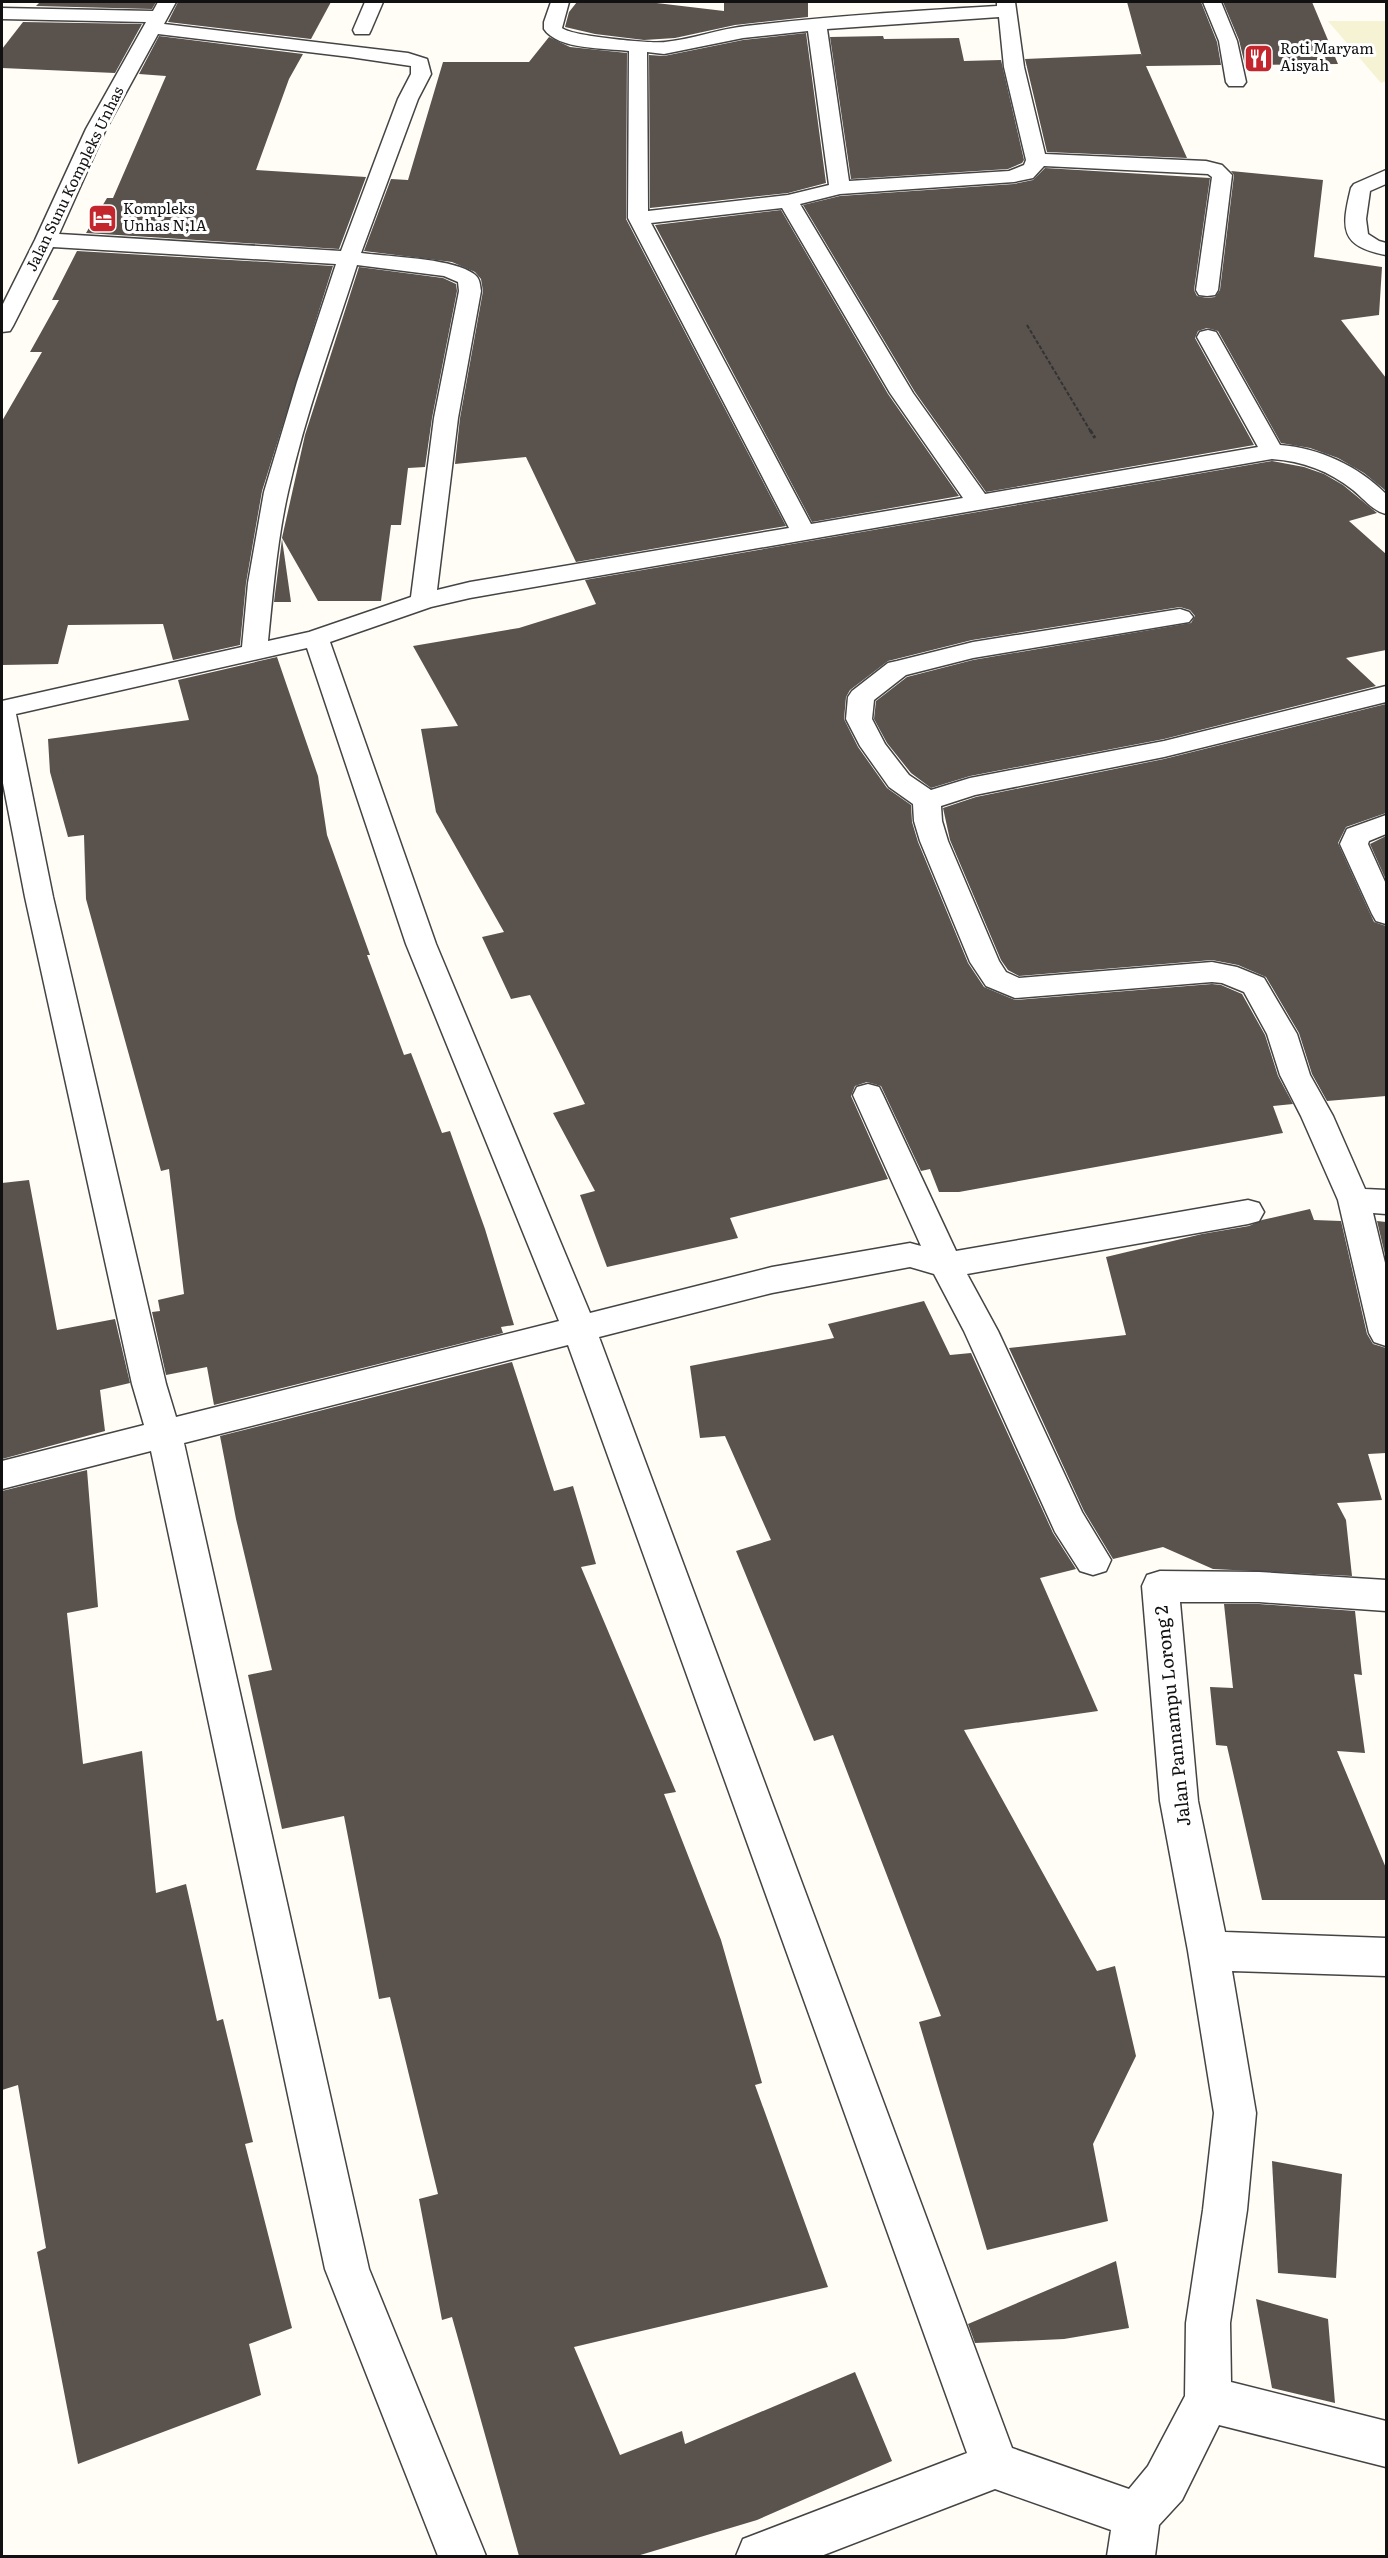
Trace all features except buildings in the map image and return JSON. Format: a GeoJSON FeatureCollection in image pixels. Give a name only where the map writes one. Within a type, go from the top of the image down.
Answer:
{"type":"FeatureCollection","features":[{"type":"Feature","properties":{"kind":"street"},"geometry":{"type":"LineString","coordinates":[[362,30],[374,2]]}},
{"type":"Feature","properties":{"kind":"street"},"geometry":{"type":"LineString","coordinates":[[560,2],[553,22],[553,29],[559,35],[584,41],[664,48],[743,32],[1007,6],[1014,67],[1036,160],[1030,173],[1009,177],[840,188],[788,201],[638,218]]}},
{"type":"Feature","properties":{"kind":"street"},"geometry":{"type":"LineString","coordinates":[[1212,2],[1228,41],[1236,82]]}},
{"type":"Feature","properties":{"kind":"street"},"geometry":{"type":"LineString","coordinates":[[2,13],[159,16],[350,51],[408,59],[420,63],[421,74],[408,99],[308,382],[276,492],[261,583],[254,652]]}},
{"type":"Feature","properties":{"kind":"street","name":"Jalan Sunu Kompleks Unhas"},"geometry":{"type":"LineString","coordinates":[[2,326],[46,240],[96,129],[159,16]]}},
{"type":"Feature","properties":{"kind":"street"},"geometry":{"type":"LineString","coordinates":[[817,25],[840,188]]}},
{"type":"Feature","properties":{"kind":"street"},"geometry":{"type":"LineString","coordinates":[[638,47],[638,218],[803,531]]}},
{"type":"Feature","properties":{"kind":"street"},"geometry":{"type":"LineString","coordinates":[[1036,160],[1206,167],[1220,171],[1222,175],[1207,290]]}},
{"type":"Feature","properties":{"kind":"street"},"geometry":{"type":"LineString","coordinates":[[1386,176],[1361,188],[1354,221],[1357,235],[1364,243],[1386,249]]}},
{"type":"Feature","properties":{"kind":"street"},"geometry":{"type":"LineString","coordinates":[[788,201],[861,329],[947,463],[979,503]]}},
{"type":"Feature","properties":{"kind":"street"},"geometry":{"type":"LineString","coordinates":[[46,240],[350,258],[449,270],[468,279],[470,284],[446,418],[423,601]]}},
{"type":"Feature","properties":{"kind":"street"},"geometry":{"type":"LineString","coordinates":[[1208,337],[1272,452]]}},
{"type":"Feature","properties":{"kind":"street"},"geometry":{"type":"LineString","coordinates":[[462,2556],[347,2269],[164,1433],[149,1384],[39,897],[2,711],[316,638],[423,601],[492,586],[1272,452],[1288,452],[1326,462],[1356,481],[1386,507]]}},
{"type":"Feature","properties":{"kind":"street"},"geometry":{"type":"LineString","coordinates":[[927,801],[899,782],[873,746],[859,719],[861,697],[897,669],[973,650],[1180,617]]}},
{"type":"Feature","properties":{"kind":"street"},"geometry":{"type":"LineString","coordinates":[[316,638],[421,944],[579,1328],[995,2466],[1134,2536]]}},
{"type":"Feature","properties":{"kind":"street"},"geometry":{"type":"LineString","coordinates":[[927,801],[970,787],[1164,748],[1386,693]]}},
{"type":"Feature","properties":{"kind":"street"},"geometry":{"type":"LineString","coordinates":[[927,801],[928,821],[934,841],[985,962],[996,979],[1015,988],[1212,972],[1227,974],[1254,985],[1282,1034],[1295,1075],[1317,1116],[1354,1200],[1386,1333]]}},
{"type":"Feature","properties":{"kind":"street"},"geometry":{"type":"LineString","coordinates":[[1386,824],[1357,835],[1354,844],[1386,914]]}},
{"type":"Feature","properties":{"kind":"street"},"geometry":{"type":"LineString","coordinates":[[868,1095],[946,1265],[981,1331],[1068,1521],[1093,1560]]}},
{"type":"Feature","properties":{"kind":"street"},"geometry":{"type":"LineString","coordinates":[[1354,1200],[1386,1202]]}},
{"type":"Feature","properties":{"kind":"street"},"geometry":{"type":"LineString","coordinates":[[2,1475],[771,1280],[910,1255],[946,1265],[1248,1212]]}},
{"type":"Feature","properties":{"kind":"street","name":"Jalan Pannampu Lorong 2"},"geometry":{"type":"LineString","coordinates":[[1134,2536],[1165,2483],[1208,2399],[1208,2323],[1225,2210],[1235,2113],[1208,1951],[1179,1801],[1160,1586],[1259,1587],[1386,1595]]}},
{"type":"Feature","properties":{"kind":"street"},"geometry":{"type":"LineString","coordinates":[[1208,1951],[1386,1957]]}},
{"type":"Feature","properties":{"kind":"street"},"geometry":{"type":"LineString","coordinates":[[1208,2399],[1386,2444]]}},
{"type":"Feature","properties":{"kind":"street"},"geometry":{"type":"LineString","coordinates":[[760,2556],[995,2466]]}},
{"type":"Feature","properties":{"kind":"path"},"geometry":{"type":"LineString","coordinates":[[1027,324],[1118,477]]}},
{"type":"Feature","properties":{"kind":"shaded area"},"geometry":{"type":"Polygon","coordinates":[[[1328,21],[1386,21],[1386,81],[1381,83],[1328,21]]]}},
{"type":"Feature","properties":{"kind":"place","name":"Roti Maryam Aisyah"},"geometry":{"type":"Point","coordinates":[1259,58]}},
{"type":"Feature","properties":{"kind":"place","name":"Kompleks Unhas N,1A"},"geometry":{"type":"Point","coordinates":[102,218]}}]}
